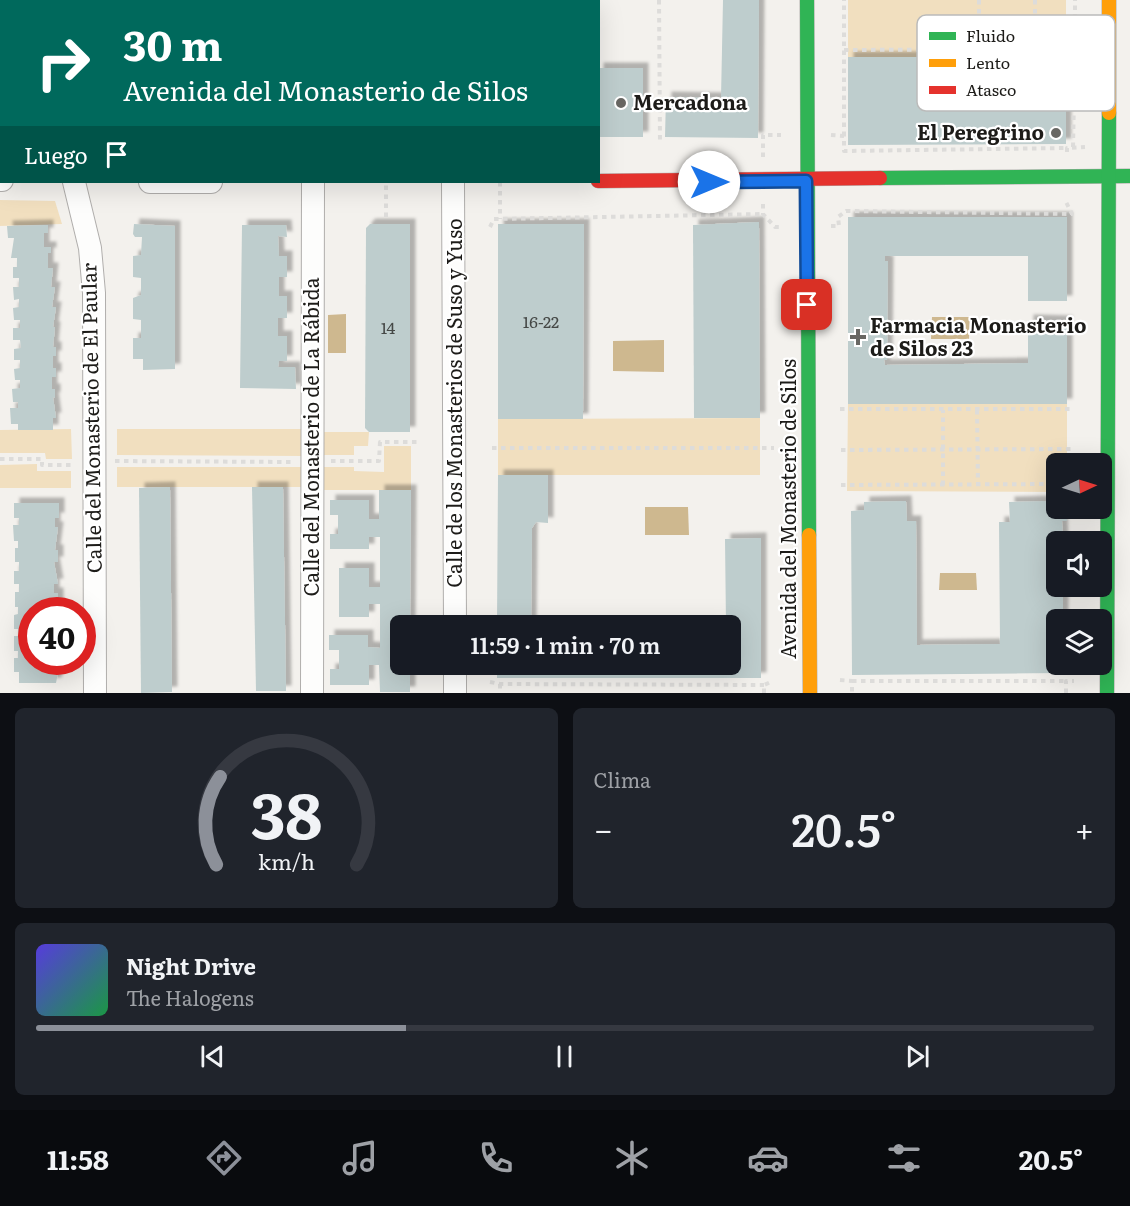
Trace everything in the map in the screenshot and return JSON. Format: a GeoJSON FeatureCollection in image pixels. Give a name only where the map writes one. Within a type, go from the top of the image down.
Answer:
{"type":"FeatureCollection","features":[{"type":"Feature","properties":{"kind":"street","name":"Avenida del Monasterio de Silos"},"geometry":{"type":"LineString","coordinates":[[807,0],[810,693]]}},
{"type":"Feature","properties":{"kind":"street"},"geometry":{"type":"LineString","coordinates":[[1109,0],[1109,15]]}},
{"type":"Feature","properties":{"kind":"street"},"geometry":{"type":"LineString","coordinates":[[1107,693],[1110,111]]}},
{"type":"Feature","properties":{"kind":"street"},"geometry":{"type":"LineString","coordinates":[[600,181],[1130,177]]}},
{"type":"Feature","properties":{"kind":"street","name":"Calle del Monasterio de El Paular"},"geometry":{"type":"LineString","coordinates":[[74,183],[88,238],[94,293],[94,693]]}},
{"type":"Feature","properties":{"kind":"street","name":"Calle del Monasterio de La Rábida"},"geometry":{"type":"LineString","coordinates":[[312,693],[313,183]]}},
{"type":"Feature","properties":{"kind":"street","name":"Calle de los Monasterios de Suso y Yuso"},"geometry":{"type":"LineString","coordinates":[[453,183],[455,615]]}},
{"type":"Feature","properties":{"kind":"street"},"geometry":{"type":"LineString","coordinates":[[455,675],[455,693]]}},
{"type":"Feature","properties":{"kind":"path"},"geometry":{"type":"LineString","coordinates":[[659,0],[660,143]]}},
{"type":"Feature","properties":{"kind":"path"},"geometry":{"type":"LineString","coordinates":[[844,0],[844,151],[1067,148]]}},
{"type":"Feature","properties":{"kind":"path"},"geometry":{"type":"LineString","coordinates":[[844,50],[917,50]]}},
{"type":"Feature","properties":{"kind":"path"},"geometry":{"type":"LineString","coordinates":[[1073,148],[1074,111]]}},
{"type":"Feature","properties":{"kind":"path"},"geometry":{"type":"LineString","coordinates":[[763,162],[763,135],[788,135]]}},
{"type":"Feature","properties":{"kind":"path"},"geometry":{"type":"LineString","coordinates":[[828,135],[844,136]]}},
{"type":"Feature","properties":{"kind":"path"},"geometry":{"type":"LineString","coordinates":[[386,183],[386,217]]}},
{"type":"Feature","properties":{"kind":"path"},"geometry":{"type":"LineString","coordinates":[[500,183],[500,219]]}},
{"type":"Feature","properties":{"kind":"path"},"geometry":{"type":"LineString","coordinates":[[839,226],[838,217],[846,211],[1072,214]]}},
{"type":"Feature","properties":{"kind":"path"},"geometry":{"type":"LineString","coordinates":[[490,226],[494,219],[763,214]]}},
{"type":"Feature","properties":{"kind":"path"},"geometry":{"type":"LineString","coordinates":[[840,409],[1072,410]]}},
{"type":"Feature","properties":{"kind":"path"},"geometry":{"type":"LineString","coordinates":[[943,410],[943,485]]}},
{"type":"Feature","properties":{"kind":"path"},"geometry":{"type":"LineString","coordinates":[[977,410],[978,485]]}},
{"type":"Feature","properties":{"kind":"path"},"geometry":{"type":"LineString","coordinates":[[114,461],[379,461],[380,442],[418,442]]}},
{"type":"Feature","properties":{"kind":"path"},"geometry":{"type":"LineString","coordinates":[[492,448],[774,448]]}},
{"type":"Feature","properties":{"kind":"path"},"geometry":{"type":"LineString","coordinates":[[841,450],[1072,449]]}},
{"type":"Feature","properties":{"kind":"path"},"geometry":{"type":"LineString","coordinates":[[0,459],[42,459],[42,465],[75,465]]}},
{"type":"Feature","properties":{"kind":"path"},"geometry":{"type":"LineString","coordinates":[[841,485],[1046,484]]}},
{"type":"Feature","properties":{"kind":"path"},"geometry":{"type":"LineString","coordinates":[[840,680],[1074,681]]}},
{"type":"Feature","properties":{"kind":"path"},"geometry":{"type":"LineString","coordinates":[[490,681],[500,684],[764,685],[773,681]]}},
{"type":"Feature","properties":{"kind":"path"},"geometry":{"type":"LineString","coordinates":[[852,681],[852,693]]}},
{"type":"Feature","properties":{"kind":"path"},"geometry":{"type":"LineString","coordinates":[[1066,681],[1066,693]]}},
{"type":"Feature","properties":{"kind":"path"},"geometry":{"type":"LineString","coordinates":[[500,684],[500,693]]}},
{"type":"Feature","properties":{"kind":"path"},"geometry":{"type":"LineString","coordinates":[[764,685],[764,693]]}},
{"type":"Feature","properties":{"kind":"shaded area"},"geometry":{"type":"Polygon","coordinates":[[[848,0],[1066,0],[1066,15],[917,15],[917,57],[848,57],[848,0]]]}},
{"type":"Feature","properties":{"kind":"shaded area"},"geometry":{"type":"Polygon","coordinates":[[[0,200],[55,201],[62,224],[0,226],[0,200]]]}},
{"type":"Feature","properties":{"kind":"shaded area"},"geometry":{"type":"Polygon","coordinates":[[[346,314],[346,353],[328,353],[328,315],[346,314]]]}},
{"type":"Feature","properties":{"kind":"shaded area"},"geometry":{"type":"Polygon","coordinates":[[[932,317],[970,317],[969,339],[931,339],[932,317]]]}},
{"type":"Feature","properties":{"kind":"shaded area"},"geometry":{"type":"Polygon","coordinates":[[[664,340],[664,372],[613,371],[613,341],[664,340]]]}},
{"type":"Feature","properties":{"kind":"shaded area"},"geometry":{"type":"Polygon","coordinates":[[[848,404],[1067,404],[1067,453],[1046,453],[1046,492],[847,491],[848,404]]]}},
{"type":"Feature","properties":{"kind":"shaded area"},"geometry":{"type":"Polygon","coordinates":[[[760,418],[760,475],[498,475],[498,419],[760,418]]]}},
{"type":"Feature","properties":{"kind":"shaded area"},"geometry":{"type":"Polygon","coordinates":[[[71,429],[72,459],[46,459],[45,453],[0,453],[0,430],[71,429]]]}},
{"type":"Feature","properties":{"kind":"shaded area"},"geometry":{"type":"Polygon","coordinates":[[[117,429],[303,429],[303,456],[117,455],[117,429]]]}},
{"type":"Feature","properties":{"kind":"shaded area"},"geometry":{"type":"Polygon","coordinates":[[[323,432],[369,432],[368,446],[354,446],[354,455],[323,455],[323,432]]]}},
{"type":"Feature","properties":{"kind":"shaded area"},"geometry":{"type":"Polygon","coordinates":[[[384,446],[411,446],[411,490],[323,490],[323,467],[354,467],[354,471],[384,472],[384,446]]]}},
{"type":"Feature","properties":{"kind":"shaded area"},"geometry":{"type":"Polygon","coordinates":[[[37,464],[37,471],[71,471],[71,488],[0,488],[0,465],[37,464]]]}},
{"type":"Feature","properties":{"kind":"shaded area"},"geometry":{"type":"Polygon","coordinates":[[[117,467],[302,467],[302,487],[117,487],[117,467]]]}},
{"type":"Feature","properties":{"kind":"shaded area"},"geometry":{"type":"Polygon","coordinates":[[[645,507],[688,507],[689,535],[645,535],[645,507]]]}},
{"type":"Feature","properties":{"kind":"shaded area"},"geometry":{"type":"Polygon","coordinates":[[[940,573],[976,573],[977,590],[939,590],[940,573]]]}},
{"type":"Feature","properties":{"kind":"building"},"geometry":{"type":"Polygon","coordinates":[[[723,0],[759,0],[758,138],[665,137],[666,97],[721,98],[723,0]]]}},
{"type":"Feature","properties":{"kind":"building"},"geometry":{"type":"Polygon","coordinates":[[[848,57],[917,57],[917,111],[1066,111],[1066,144],[848,145],[848,57]]]}},
{"type":"Feature","properties":{"kind":"building","name":"Mercadona"},"geometry":{"type":"Polygon","coordinates":[[[600,68],[643,68],[643,137],[600,137],[600,68]]]}},
{"type":"Feature","properties":{"kind":"building"},"geometry":{"type":"Polygon","coordinates":[[[848,217],[1067,217],[1067,301],[1028,301],[1028,256],[885,256],[885,261],[888,261],[887,360],[884,360],[885,365],[1028,363],[1028,320],[1067,321],[1067,404],[848,404],[848,217]]]}},
{"type":"Feature","properties":{"kind":"building"},"geometry":{"type":"Polygon","coordinates":[[[759,222],[760,418],[694,418],[693,225],[759,222]]]}},
{"type":"Feature","properties":{"kind":"building"},"geometry":{"type":"Polygon","coordinates":[[[134,224],[175,226],[175,369],[143,370],[143,359],[133,359],[133,338],[141,338],[141,320],[133,319],[133,298],[141,295],[141,278],[133,277],[133,256],[141,255],[142,237],[135,237],[133,234],[134,224]]]}},
{"type":"Feature","properties":{"kind":"building"},"geometry":{"type":"Polygon","coordinates":[[[370,224],[410,224],[410,432],[369,432],[365,428],[366,228],[370,224]]]}},
{"type":"Feature","properties":{"kind":"building"},"geometry":{"type":"Polygon","coordinates":[[[498,224],[584,224],[583,419],[498,419],[498,224]]]}},
{"type":"Feature","properties":{"kind":"building"},"geometry":{"type":"Polygon","coordinates":[[[48,225],[48,233],[44,233],[44,247],[51,247],[51,253],[48,253],[48,268],[53,268],[51,287],[55,287],[52,307],[56,307],[53,347],[56,347],[56,356],[53,356],[53,368],[56,368],[56,377],[52,377],[52,389],[55,389],[55,398],[53,397],[56,418],[53,418],[53,430],[18,430],[18,424],[11,424],[10,408],[18,408],[18,402],[13,402],[12,389],[20,388],[20,380],[15,380],[14,369],[20,368],[20,360],[14,360],[14,349],[21,348],[20,340],[13,340],[13,328],[20,328],[20,320],[14,320],[13,308],[19,307],[19,299],[14,300],[13,287],[19,287],[19,278],[13,278],[13,267],[17,267],[17,258],[11,258],[14,238],[8,238],[7,226],[48,225]]]}},
{"type":"Feature","properties":{"kind":"building"},"geometry":{"type":"Polygon","coordinates":[[[242,225],[286,225],[287,237],[278,236],[279,256],[287,256],[287,277],[279,277],[279,296],[287,296],[287,318],[278,318],[278,336],[287,336],[287,361],[279,361],[278,367],[295,367],[296,389],[240,388],[242,225]]]}},
{"type":"Feature","properties":{"kind":"building"},"geometry":{"type":"Polygon","coordinates":[[[498,475],[548,475],[548,523],[536,522],[532,528],[531,615],[497,615],[498,475]]]}},
{"type":"Feature","properties":{"kind":"building"},"geometry":{"type":"Polygon","coordinates":[[[170,487],[172,692],[141,693],[139,488],[170,487]]]}},
{"type":"Feature","properties":{"kind":"building"},"geometry":{"type":"Polygon","coordinates":[[[252,487],[283,487],[286,691],[256,691],[252,487]]]}},
{"type":"Feature","properties":{"kind":"building"},"geometry":{"type":"Polygon","coordinates":[[[379,490],[411,490],[410,615],[390,615],[390,675],[410,675],[410,692],[380,692],[379,665],[369,665],[369,685],[330,685],[330,669],[339,669],[339,650],[329,650],[329,635],[368,635],[368,647],[380,648],[380,604],[369,604],[369,617],[339,617],[339,568],[369,568],[369,587],[380,587],[380,537],[369,537],[369,549],[330,549],[330,534],[338,534],[338,515],[330,515],[330,500],[369,500],[369,519],[379,519],[379,490]]]}},
{"type":"Feature","properties":{"kind":"building"},"geometry":{"type":"Polygon","coordinates":[[[906,501],[907,521],[916,521],[917,645],[1000,644],[999,522],[1010,522],[1009,502],[1046,501],[1046,519],[1067,519],[1067,521],[1062,521],[1062,531],[1046,531],[1046,597],[1063,597],[1063,609],[1046,609],[1046,673],[852,675],[851,511],[864,510],[864,502],[906,501]]]}},
{"type":"Feature","properties":{"kind":"building"},"geometry":{"type":"Polygon","coordinates":[[[14,503],[59,503],[59,518],[55,518],[55,527],[58,527],[55,550],[58,550],[58,562],[54,562],[58,584],[54,584],[54,593],[58,593],[58,597],[18,597],[18,607],[15,607],[15,592],[19,592],[19,584],[14,584],[14,571],[19,571],[19,562],[15,562],[15,548],[18,548],[18,541],[14,541],[13,525],[19,525],[19,518],[14,518],[14,503]]]}},
{"type":"Feature","properties":{"kind":"building"},"geometry":{"type":"Polygon","coordinates":[[[761,538],[761,678],[497,678],[497,675],[741,675],[741,615],[726,615],[725,539],[761,538]]]}},
{"type":"Feature","properties":{"kind":"building"},"geometry":{"type":"Polygon","coordinates":[[[18,614],[18,629],[14,629],[14,615],[18,614]]]}},
{"type":"Feature","properties":{"kind":"building"},"geometry":{"type":"Polygon","coordinates":[[[14,636],[18,636],[18,651],[14,651],[14,636]]]}},
{"type":"Feature","properties":{"kind":"building"},"geometry":{"type":"Polygon","coordinates":[[[14,658],[18,658],[18,672],[14,672],[14,658]]]}},
{"type":"Feature","properties":{"kind":"building"},"geometry":{"type":"Polygon","coordinates":[[[19,675],[58,675],[56,683],[19,683],[19,675]]]}},
{"type":"Feature","properties":{"kind":"traffic: fast"},"geometry":{"type":"LineString","coordinates":[[807,0],[809,535]]}},
{"type":"Feature","properties":{"kind":"traffic: fast"},"geometry":{"type":"LineString","coordinates":[[1107,693],[1109,113]]}},
{"type":"Feature","properties":{"kind":"traffic: fast"},"geometry":{"type":"LineString","coordinates":[[880,178],[1129,176]]}},
{"type":"Feature","properties":{"kind":"traffic: slow"},"geometry":{"type":"LineString","coordinates":[[1109,0],[1109,15]]}},
{"type":"Feature","properties":{"kind":"traffic: slow"},"geometry":{"type":"LineString","coordinates":[[809,535],[810,693]]}},
{"type":"Feature","properties":{"kind":"traffic: jam"},"geometry":{"type":"LineString","coordinates":[[600,181],[880,178]]}},
{"type":"Feature","properties":{"kind":"place","name":"Mercadona"},"geometry":{"type":"Point","coordinates":[621,103]}},
{"type":"Feature","properties":{"kind":"place","name":"El Peregrino"},"geometry":{"type":"Point","coordinates":[1056,133]}},
{"type":"Feature","properties":{"kind":"place","name":"Farmacia Monasterio de Silos 23"},"geometry":{"type":"Point","coordinates":[858,337]}},
{"type":"Feature","properties":{"kind":"route"},"geometry":{"type":"LineString","coordinates":[[709,182],[806,181],[807,305]]}}]}
